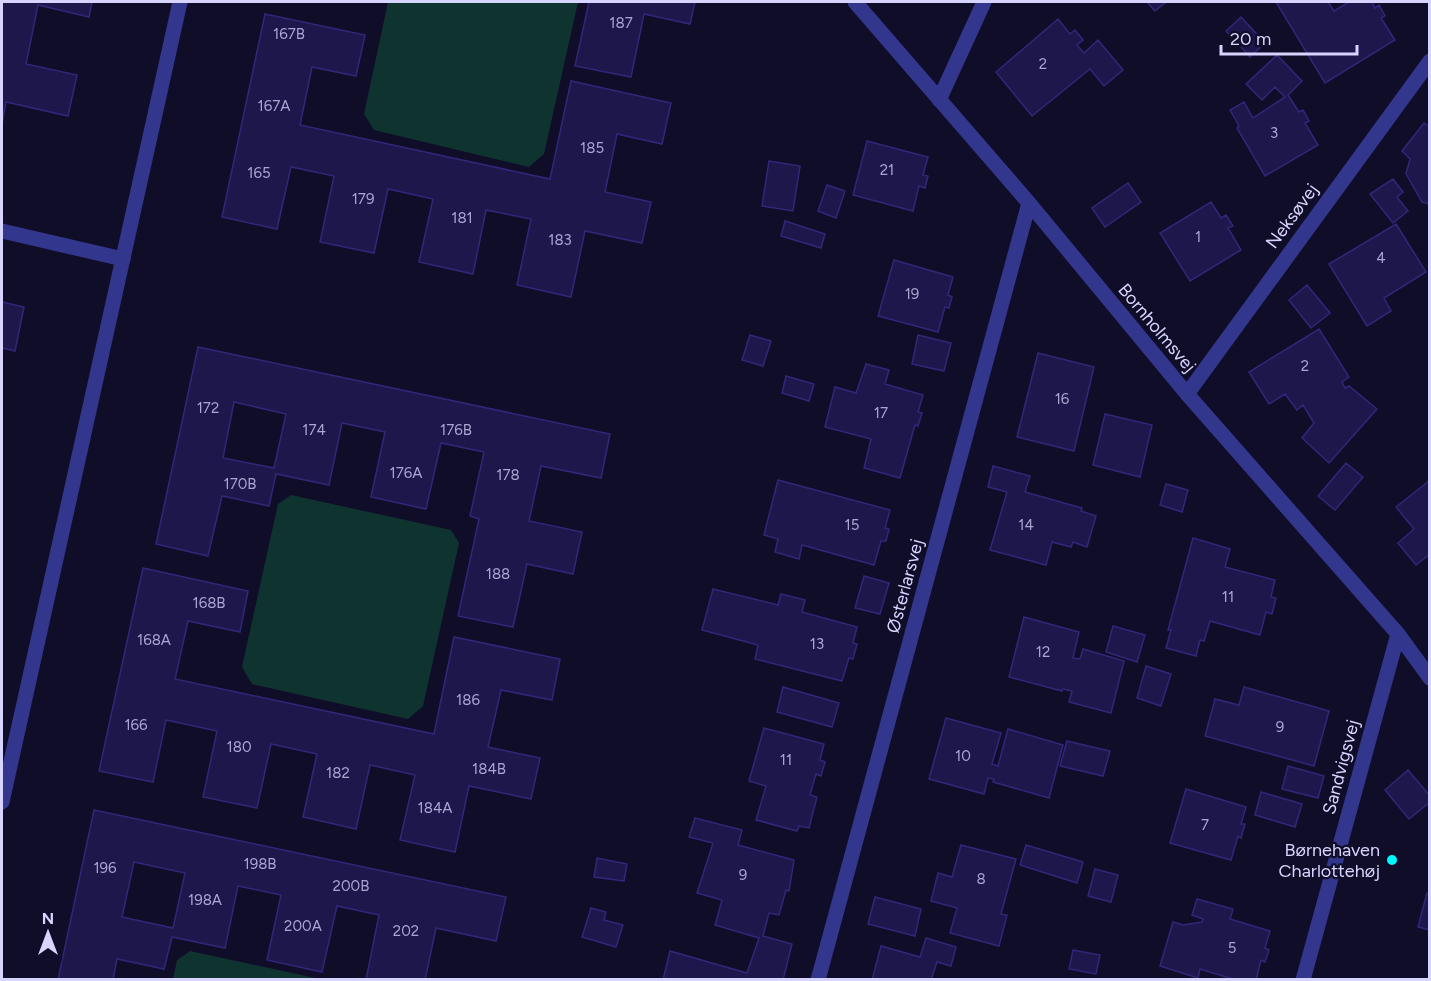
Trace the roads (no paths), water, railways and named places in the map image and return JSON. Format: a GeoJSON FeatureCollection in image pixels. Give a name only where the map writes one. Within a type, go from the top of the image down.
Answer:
{"type":"FeatureCollection","features":[{"type":"Feature","properties":{"kind":"street"},"geometry":{"type":"LineString","coordinates":[[2,802],[180,2]]}},
{"type":"Feature","properties":{"kind":"street","name":"Bornholmsvej"},"geometry":{"type":"LineString","coordinates":[[855,2],[1029,203],[1187,394],[1398,634],[1430,678]]}},
{"type":"Feature","properties":{"kind":"street"},"geometry":{"type":"LineString","coordinates":[[939,100],[984,2]]}},
{"type":"Feature","properties":{"kind":"street","name":"Neksøvej"},"geometry":{"type":"LineString","coordinates":[[1187,394],[1430,61]]}},
{"type":"Feature","properties":{"kind":"street","name":"Østerlarsvej"},"geometry":{"type":"LineString","coordinates":[[818,980],[1029,203]]}},
{"type":"Feature","properties":{"kind":"street"},"geometry":{"type":"LineString","coordinates":[[2,231],[123,259]]}},
{"type":"Feature","properties":{"kind":"street","name":"Sandvigsvej"},"geometry":{"type":"LineString","coordinates":[[1303,980],[1398,634]]}},
{"type":"Feature","properties":{"kind":"place","name":"Børnehaven Charlottehøj"},"geometry":{"type":"Point","coordinates":[1392,860]}}]}
